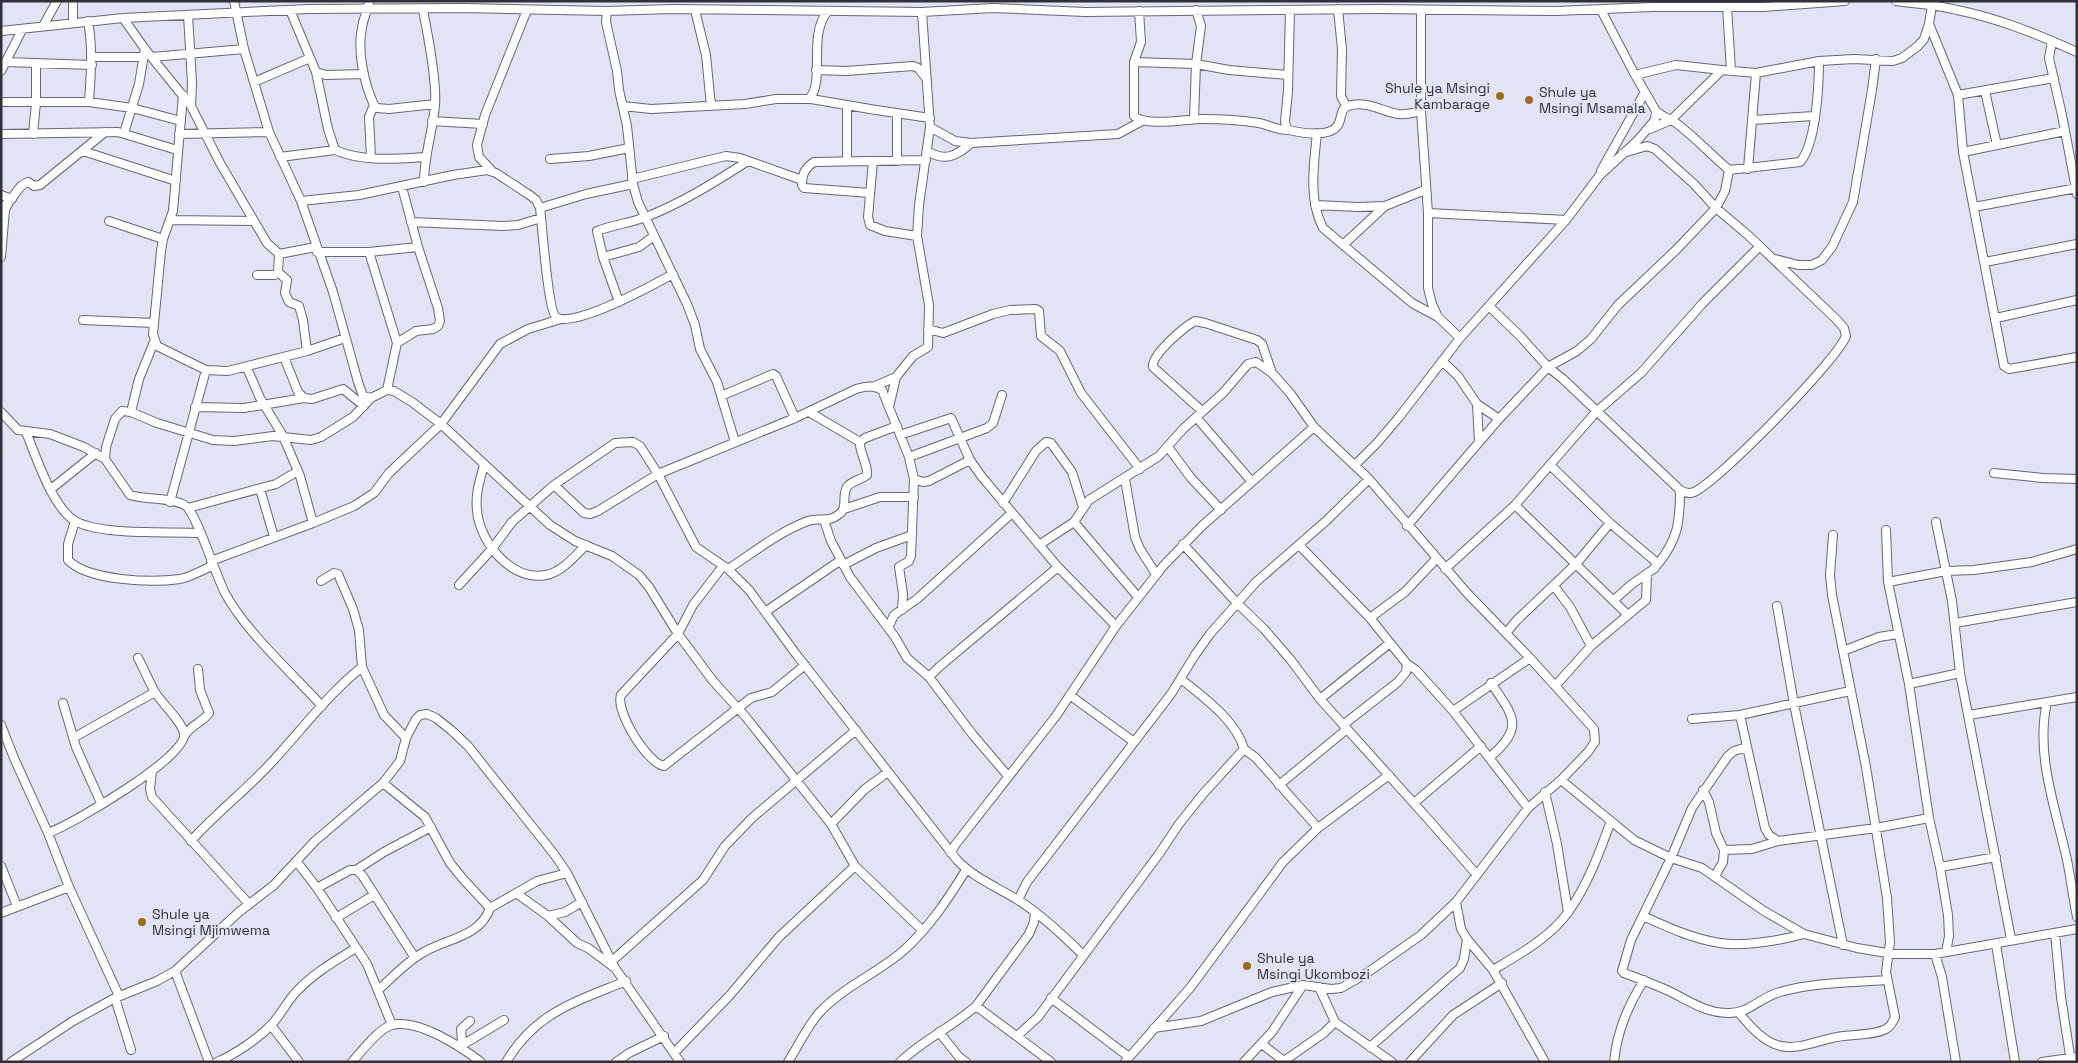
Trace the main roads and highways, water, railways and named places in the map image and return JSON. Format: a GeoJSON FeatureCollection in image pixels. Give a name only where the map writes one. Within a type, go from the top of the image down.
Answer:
{"type":"FeatureCollection","features":[{"type":"Feature","properties":{"kind":"place","name":"Shule ya Msingi Kambarage"},"geometry":{"type":"Point","coordinates":[1500,96]}},
{"type":"Feature","properties":{"kind":"place","name":"Shule ya Msingi Msamala"},"geometry":{"type":"Point","coordinates":[1529,100]}},
{"type":"Feature","properties":{"kind":"place","name":"Shule ya Msingi Mjimwema"},"geometry":{"type":"Point","coordinates":[142,922]}},
{"type":"Feature","properties":{"kind":"place","name":"Shule ya Msingi Ukombozi"},"geometry":{"type":"Point","coordinates":[1247,966]}}]}
